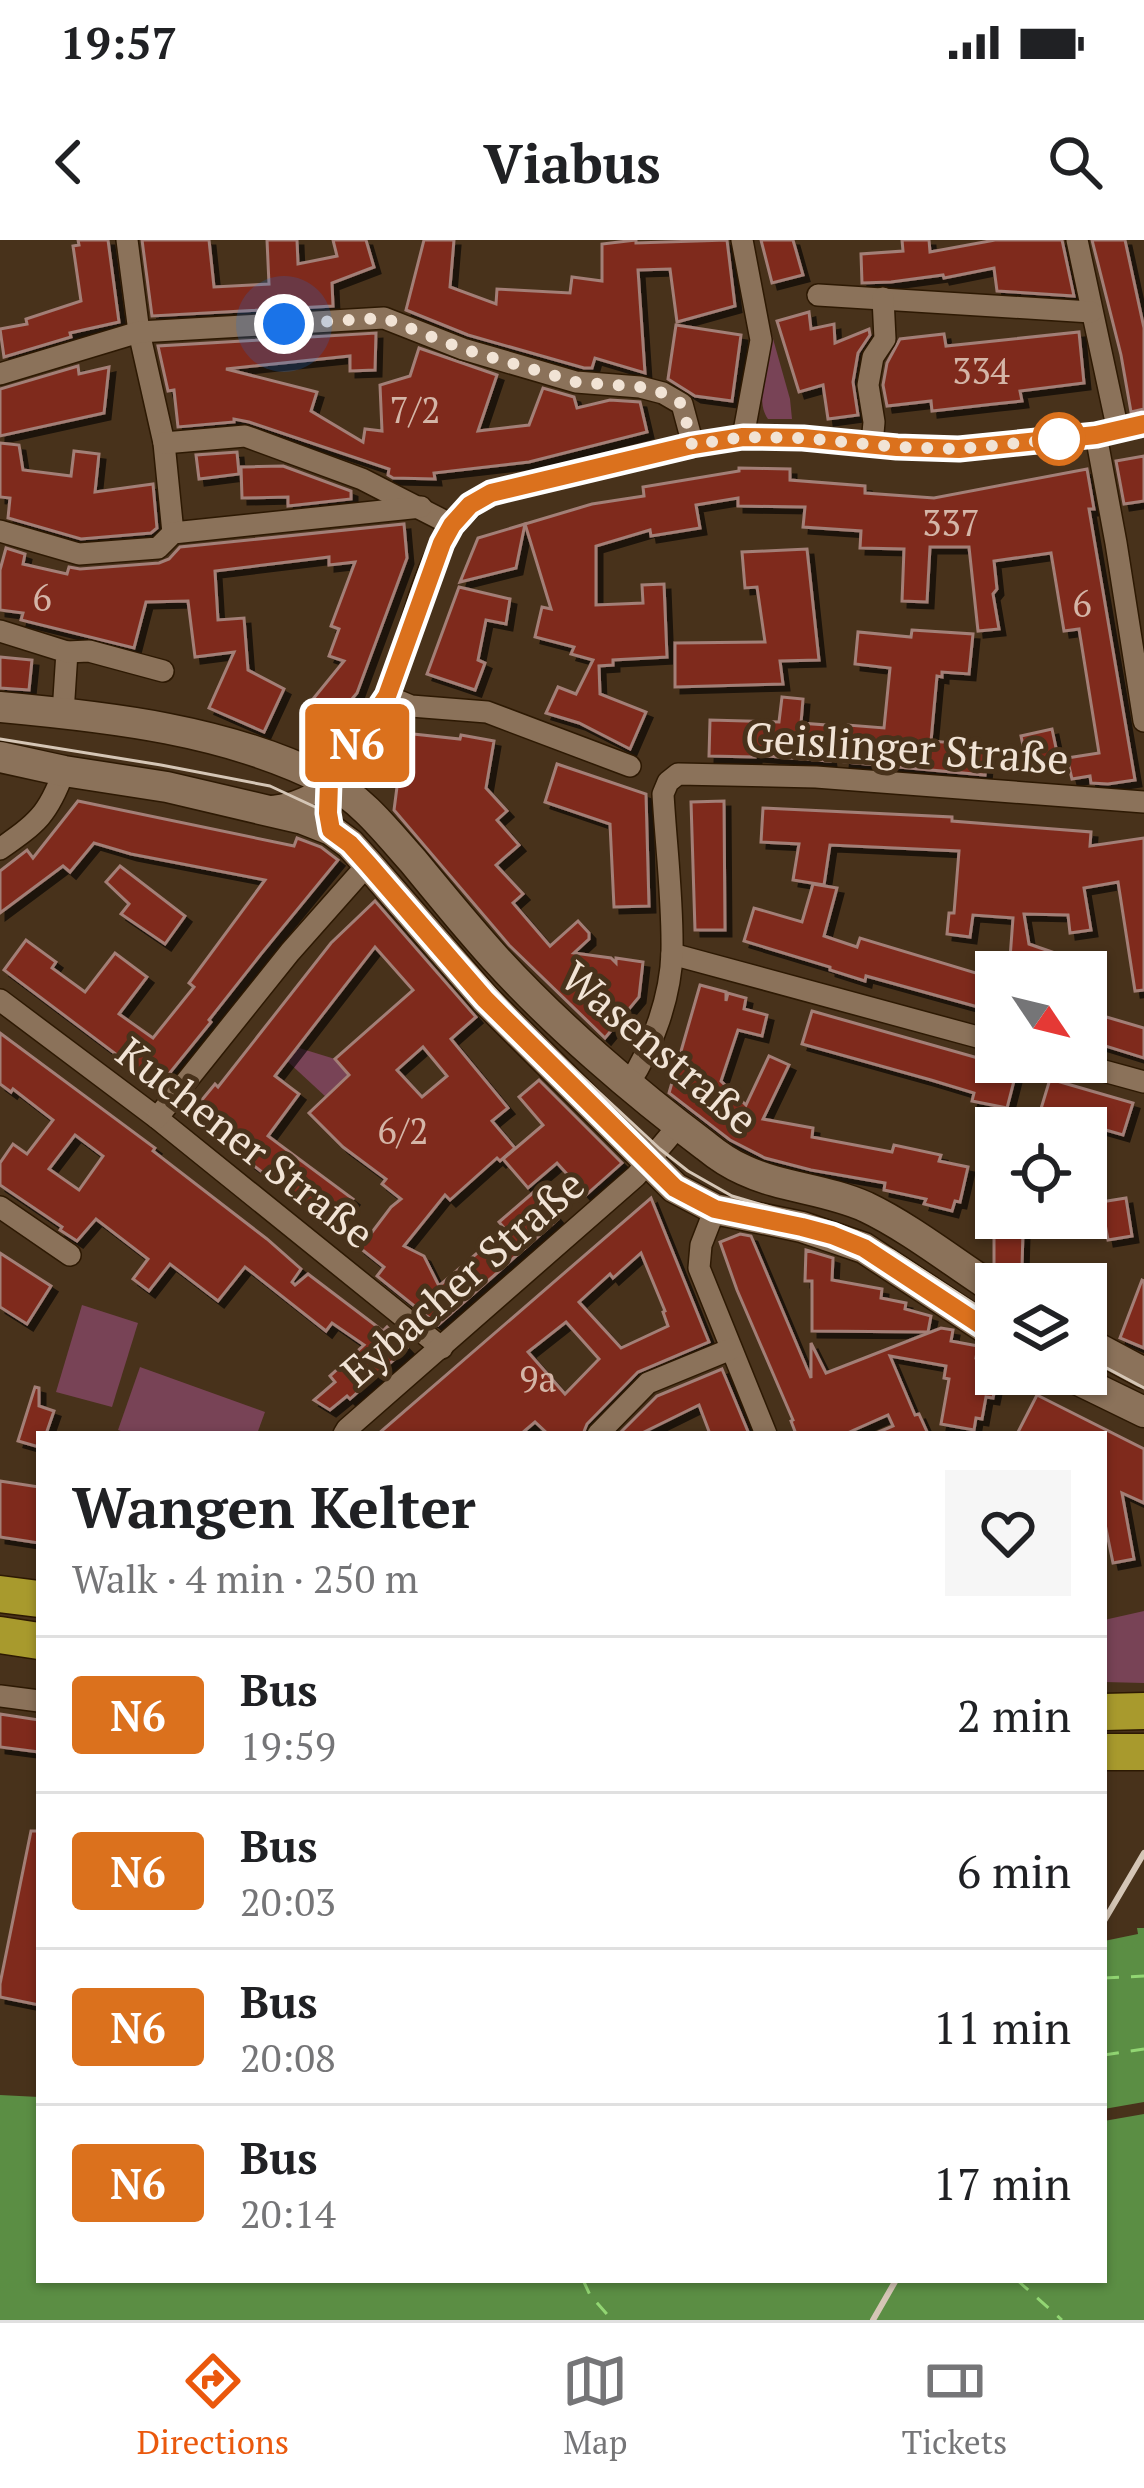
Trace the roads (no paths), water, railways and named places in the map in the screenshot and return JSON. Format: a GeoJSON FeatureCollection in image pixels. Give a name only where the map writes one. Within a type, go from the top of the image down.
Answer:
{"type":"FeatureCollection","features":[{"type":"Feature","properties":{"kind":"highway"},"geometry":{"type":"LineString","coordinates":[[0,1594],[36,1599]]}},
{"type":"Feature","properties":{"kind":"highway"},"geometry":{"type":"LineString","coordinates":[[0,1635],[36,1641]]}},
{"type":"Feature","properties":{"kind":"highway"},"geometry":{"type":"LineString","coordinates":[[1107,1712],[1144,1711]]}},
{"type":"Feature","properties":{"kind":"highway"},"geometry":{"type":"LineString","coordinates":[[1107,1752],[1144,1752]]}},
{"type":"Feature","properties":{"kind":"street"},"geometry":{"type":"LineString","coordinates":[[127,240],[139,332],[164,443],[173,532]]}},
{"type":"Feature","properties":{"kind":"street"},"geometry":{"type":"LineString","coordinates":[[742,240],[761,340],[743,437]]}},
{"type":"Feature","properties":{"kind":"street"},"geometry":{"type":"LineString","coordinates":[[1077,240],[1091,312],[1117,543],[1144,721]]}},
{"type":"Feature","properties":{"kind":"street"},"geometry":{"type":"LineString","coordinates":[[818,295],[1091,312]]}},
{"type":"Feature","properties":{"kind":"street"},"geometry":{"type":"LineString","coordinates":[[872,444],[868,385],[873,358],[885,339],[883,298]]}},
{"type":"Feature","properties":{"kind":"street"},"geometry":{"type":"LineString","coordinates":[[0,374],[139,332],[384,318],[463,349],[576,382],[663,393],[682,404],[692,445]]}},
{"type":"Feature","properties":{"kind":"street"},"geometry":{"type":"LineString","coordinates":[[254,808],[301,800],[329,782],[387,696],[433,564],[452,525],[470,505],[491,493],[743,437],[959,449],[1107,433],[1144,424]]}},
{"type":"Feature","properties":{"kind":"street"},"geometry":{"type":"LineString","coordinates":[[164,443],[245,436],[362,479],[452,525]]}},
{"type":"Feature","properties":{"kind":"street"},"geometry":{"type":"LineString","coordinates":[[0,531],[79,554],[158,548],[173,532],[421,507]]}},
{"type":"Feature","properties":{"kind":"street"},"geometry":{"type":"LineString","coordinates":[[0,632],[67,652],[88,651],[163,671]]}},
{"type":"Feature","properties":{"kind":"street"},"geometry":{"type":"LineString","coordinates":[[63,713],[67,652]]}},
{"type":"Feature","properties":{"kind":"street"},"geometry":{"type":"LineString","coordinates":[[387,696],[410,706],[487,712],[630,766]]}},
{"type":"Feature","properties":{"kind":"street","name":"Wasenstraße"},"geometry":{"type":"LineString","coordinates":[[0,707],[170,731],[282,761],[329,782],[382,826],[548,1012],[679,1125],[742,1170],[866,1208],[975,1277]]}},
{"type":"Feature","properties":{"kind":"street"},"geometry":{"type":"LineString","coordinates":[[0,757],[133,781],[303,819],[331,830]]}},
{"type":"Feature","properties":{"kind":"street"},"geometry":{"type":"LineString","coordinates":[[0,850],[40,820],[64,771]]}},
{"type":"Feature","properties":{"kind":"street","name":"Geislinger Straße"},"geometry":{"type":"LineString","coordinates":[[672,955],[663,794],[678,774],[816,777],[1144,802]]}},
{"type":"Feature","properties":{"kind":"street"},"geometry":{"type":"LineString","coordinates":[[329,782],[331,830]]}},
{"type":"Feature","properties":{"kind":"street","name":"Wasenstraße"},"geometry":{"type":"LineString","coordinates":[[331,830],[350,844],[485,999],[675,1188],[715,1209],[802,1227],[864,1248],[975,1321]]}},
{"type":"Feature","properties":{"kind":"street"},"geometry":{"type":"LineString","coordinates":[[157,1118],[290,952],[368,864]]}},
{"type":"Feature","properties":{"kind":"street"},"geometry":{"type":"LineString","coordinates":[[629,1083],[641,1064],[665,997],[672,955],[975,1036]]}},
{"type":"Feature","properties":{"kind":"street","name":"Kuchener Straße"},"geometry":{"type":"LineString","coordinates":[[0,1000],[157,1118],[442,1348]]}},
{"type":"Feature","properties":{"kind":"street"},"geometry":{"type":"LineString","coordinates":[[1107,1072],[1144,1082]]}},
{"type":"Feature","properties":{"kind":"street","name":"Eybacher Straße"},"geometry":{"type":"LineString","coordinates":[[346,1431],[648,1163],[679,1125]]}},
{"type":"Feature","properties":{"kind":"street"},"geometry":{"type":"LineString","coordinates":[[0,1208],[70,1255]]}},
{"type":"Feature","properties":{"kind":"street"},"geometry":{"type":"LineString","coordinates":[[715,1209],[701,1245],[699,1268],[765,1431]]}},
{"type":"Feature","properties":{"kind":"street"},"geometry":{"type":"LineString","coordinates":[[601,1431],[648,1383],[731,1349]]}},
{"type":"Feature","properties":{"kind":"street"},"geometry":{"type":"LineString","coordinates":[[1107,1353],[1144,1373]]}},
{"type":"Feature","properties":{"kind":"street"},"geometry":{"type":"LineString","coordinates":[[1107,1394],[1144,1412]]}},
{"type":"Feature","properties":{"kind":"street"},"geometry":{"type":"LineString","coordinates":[[0,1696],[36,1701]]}},
{"type":"Feature","properties":{"kind":"tram line"},"geometry":{"type":"LineString","coordinates":[[0,739],[270,786],[328,813],[357,838],[527,1025],[688,1171],[732,1196],[857,1232],[975,1304]]}},
{"type":"Feature","properties":{"kind":"tram line"},"geometry":{"type":"LineString","coordinates":[[1107,1368],[1144,1388]]}},
{"type":"Feature","properties":{"kind":"railway"},"geometry":{"type":"LineString","coordinates":[[1107,1916],[1144,1853]]}},
{"type":"Feature","properties":{"kind":"railway"},"geometry":{"type":"LineString","coordinates":[[873,2320],[894,2283]]}}]}
